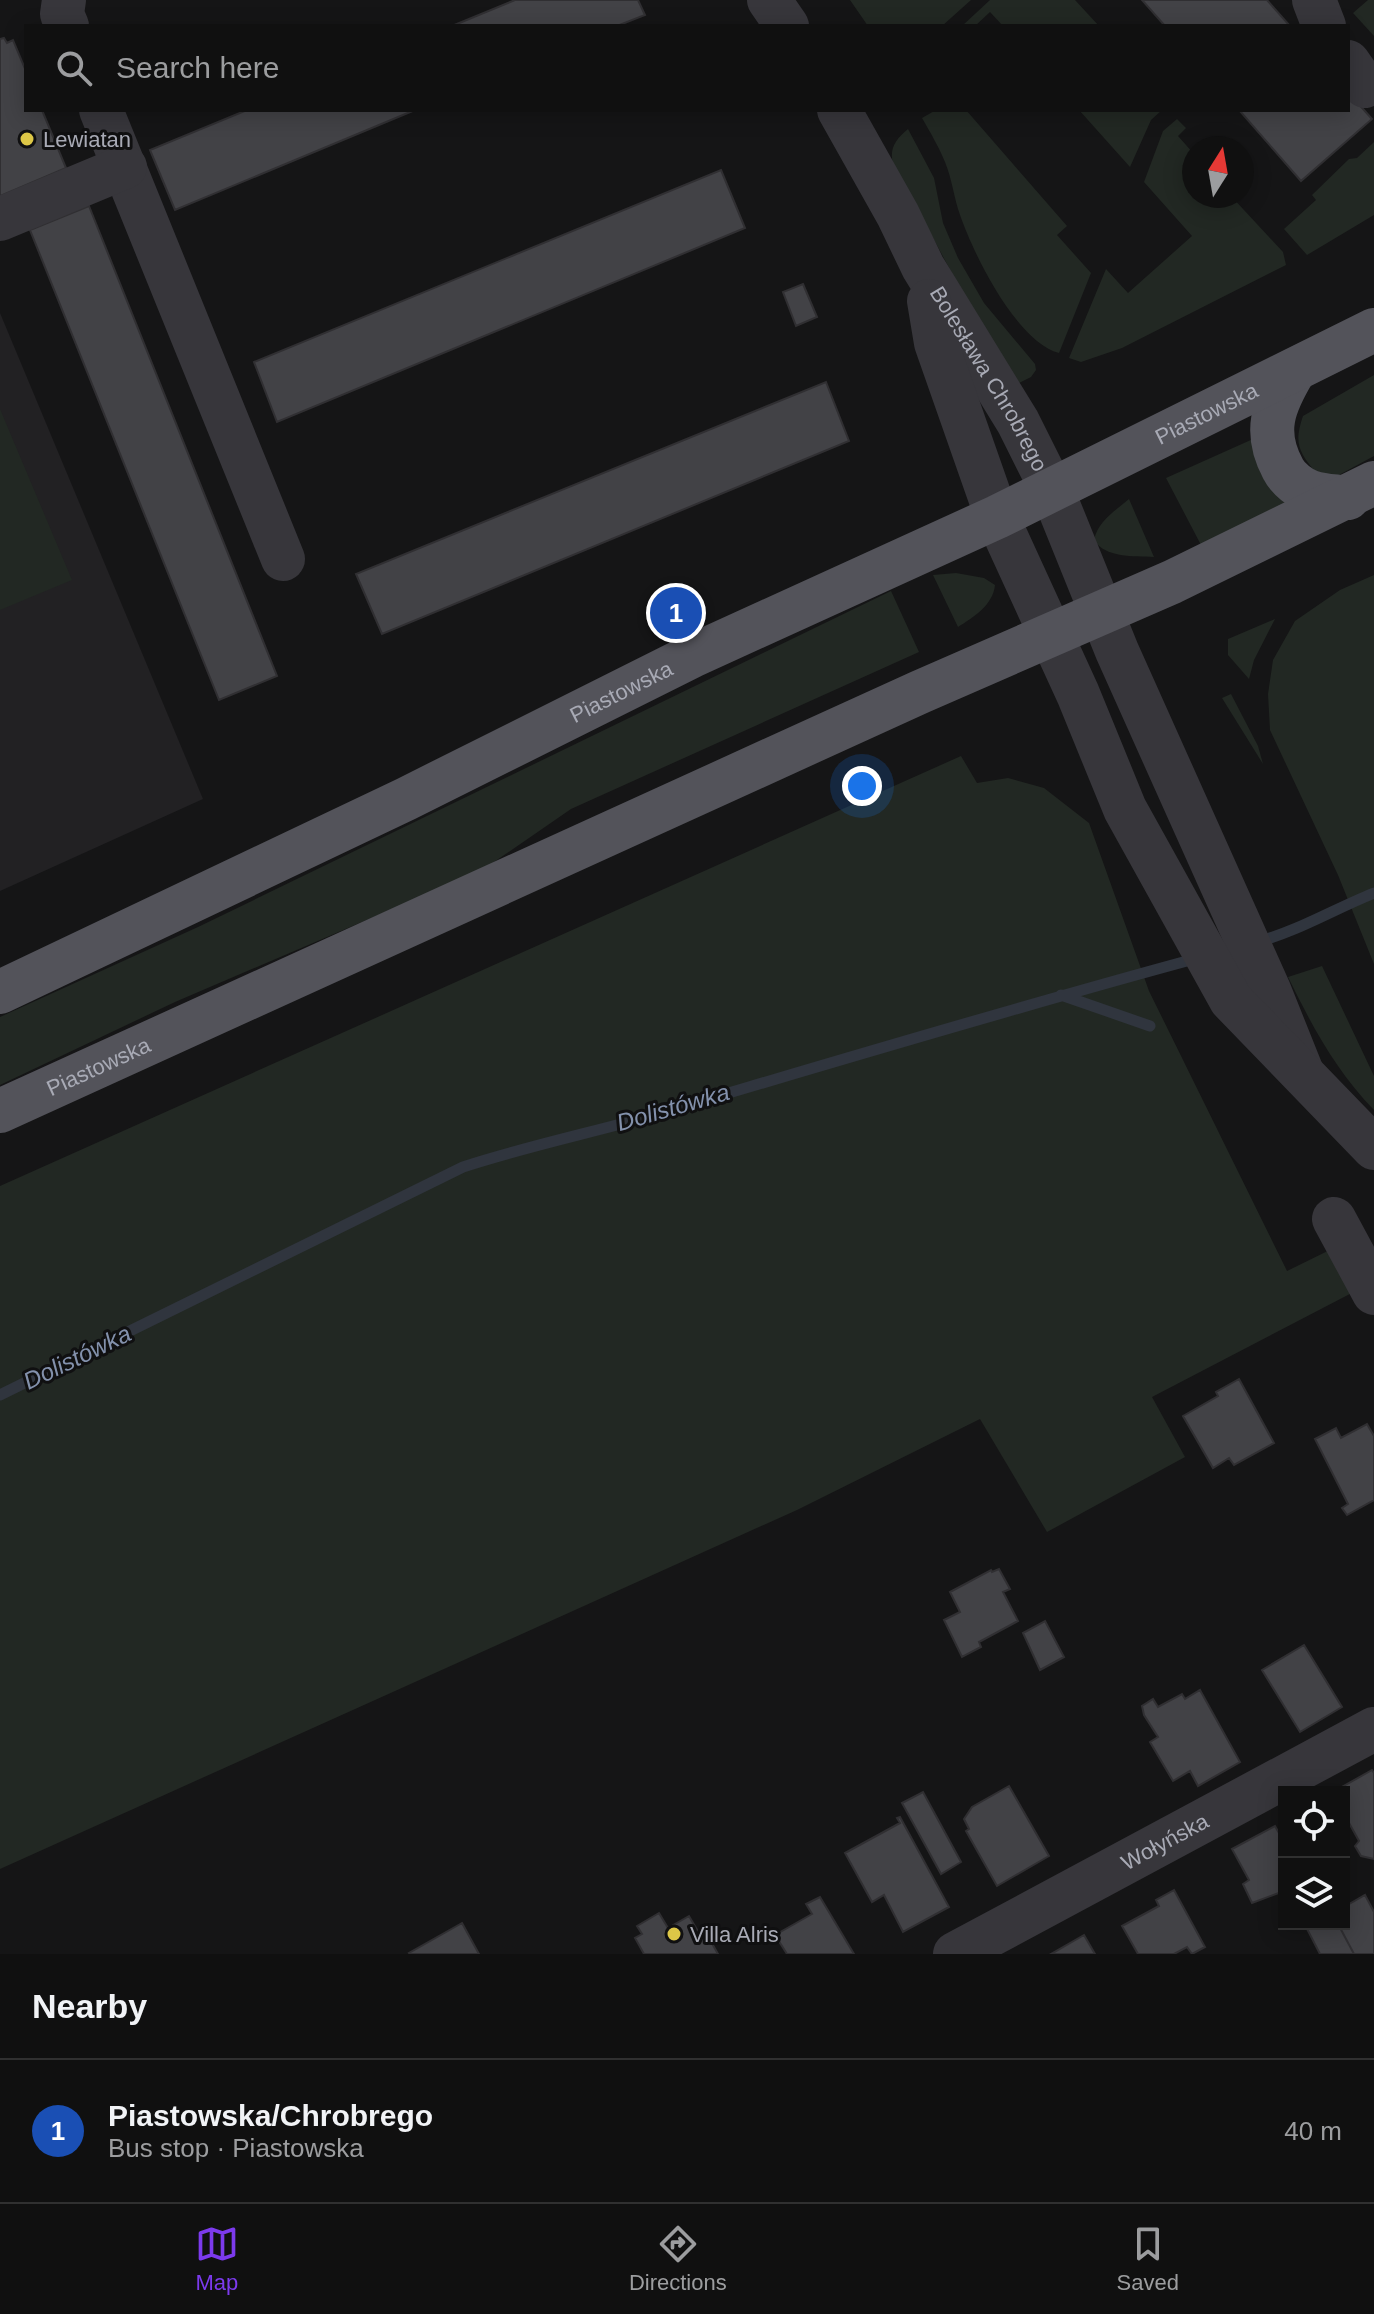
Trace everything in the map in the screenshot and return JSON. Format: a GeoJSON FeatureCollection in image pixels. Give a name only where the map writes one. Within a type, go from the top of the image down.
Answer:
{"type":"FeatureCollection","features":[{"type":"Feature","properties":{"kind":"main road","name":"Piastowska"},"geometry":{"type":"LineString","coordinates":[[0,992],[406,799],[692,656],[997,517],[1374,330]]}},
{"type":"Feature","properties":{"kind":"main road"},"geometry":{"type":"LineString","coordinates":[[1294,371],[1279,396],[1272,427],[1273,450],[1287,477],[1309,492],[1361,490]]}},
{"type":"Feature","properties":{"kind":"main road","name":"Piastowska"},"geometry":{"type":"LineString","coordinates":[[0,1111],[1172,582],[1361,490]]}},
{"type":"Feature","properties":{"kind":"street"},"geometry":{"type":"LineString","coordinates":[[64,0],[62,14],[66,24]]}},
{"type":"Feature","properties":{"kind":"street"},"geometry":{"type":"LineString","coordinates":[[769,0],[786,24]]}},
{"type":"Feature","properties":{"kind":"street"},"geometry":{"type":"LineString","coordinates":[[1314,0],[1323,24]]}},
{"type":"Feature","properties":{"kind":"street"},"geometry":{"type":"LineString","coordinates":[[102,112],[283,559]]}},
{"type":"Feature","properties":{"kind":"street","name":"Bolesława Chrobrego"},"geometry":{"type":"LineString","coordinates":[[840,112],[898,215],[923,267],[1018,422],[1052,490],[1101,612],[1227,897],[1250,995]]}},
{"type":"Feature","properties":{"kind":"street"},"geometry":{"type":"LineString","coordinates":[[0,219],[125,167]]}},
{"type":"Feature","properties":{"kind":"street","name":"Bolesława Chrobrego"},"geometry":{"type":"LineString","coordinates":[[923,267],[936,343],[997,517],[1078,694],[1125,809],[1182,914],[1250,995]]}},
{"type":"Feature","properties":{"kind":"street"},"geometry":{"type":"LineString","coordinates":[[1250,995],[1250,1021],[1374,1148]]}},
{"type":"Feature","properties":{"kind":"street"},"geometry":{"type":"LineString","coordinates":[[1334,1219],[1374,1293]]}},
{"type":"Feature","properties":{"kind":"street","name":"Wołyńska"},"geometry":{"type":"LineString","coordinates":[[955,1954],[1374,1729]]}},
{"type":"Feature","properties":{"kind":"shaded area"},"geometry":{"type":"Polygon","coordinates":[[[850,0],[971,0],[944,24],[867,24],[850,0]]]}},
{"type":"Feature","properties":{"kind":"shaded area"},"geometry":{"type":"Polygon","coordinates":[[[990,0],[1075,0],[1097,24],[1001,24],[990,12],[977,24],[964,24],[990,0]]]}},
{"type":"Feature","properties":{"kind":"shaded area"},"geometry":{"type":"Polygon","coordinates":[[[1368,0],[1374,0],[1374,36],[1353,13],[1368,0]]]}},
{"type":"Feature","properties":{"kind":"shaded area"},"geometry":{"type":"Polygon","coordinates":[[[932,112],[968,112],[1067,226],[1057,235],[1091,273],[1059,353],[1027,332],[1012,315],[986,273],[960,215],[945,162],[922,118],[932,112]]]}},
{"type":"Feature","properties":{"kind":"shaded area"},"geometry":{"type":"Polygon","coordinates":[[[1081,112],[1160,112],[1151,120],[1130,167],[1081,112]]]}},
{"type":"Feature","properties":{"kind":"shaded area"},"geometry":{"type":"Polygon","coordinates":[[[1177,119],[1186,128],[1178,136],[1182,140],[1182,208],[1242,208],[1283,252],[1286,265],[1122,348],[1081,362],[1069,358],[1106,269],[1128,293],[1192,236],[1144,182],[1163,131],[1177,119]]]}},
{"type":"Feature","properties":{"kind":"shaded area"},"geometry":{"type":"Polygon","coordinates":[[[908,129],[934,178],[943,223],[958,258],[984,303],[1035,364],[1036,370],[1031,377],[1013,386],[893,164],[894,144],[908,129]]]}},
{"type":"Feature","properties":{"kind":"shaded area"},"geometry":{"type":"Polygon","coordinates":[[[1374,142],[1374,215],[1307,255],[1284,229],[1316,200],[1312,195],[1349,159],[1357,158],[1374,142]]]}},
{"type":"Feature","properties":{"kind":"shaded area"},"geometry":{"type":"Polygon","coordinates":[[[0,313],[203,799],[0,891],[0,313]]]}},
{"type":"Feature","properties":{"kind":"shaded area"},"geometry":{"type":"Polygon","coordinates":[[[1374,375],[1374,456],[1337,476],[1316,473],[1299,446],[1303,416],[1374,375]]]}},
{"type":"Feature","properties":{"kind":"shaded area"},"geometry":{"type":"Polygon","coordinates":[[[0,409],[72,580],[0,610],[0,409]]]}},
{"type":"Feature","properties":{"kind":"shaded area"},"geometry":{"type":"Polygon","coordinates":[[[1253,439],[1256,460],[1263,477],[1274,492],[1291,505],[1201,545],[1166,478],[1253,439]]]}},
{"type":"Feature","properties":{"kind":"shaded area"},"geometry":{"type":"Polygon","coordinates":[[[1129,499],[1154,557],[1113,553],[1094,540],[1103,522],[1129,499]]]}},
{"type":"Feature","properties":{"kind":"shaded area"},"geometry":{"type":"Polygon","coordinates":[[[956,573],[984,578],[995,585],[987,604],[958,627],[933,575],[956,573]]]}},
{"type":"Feature","properties":{"kind":"shaded area"},"geometry":{"type":"Polygon","coordinates":[[[1374,575],[1374,964],[1338,875],[1270,730],[1268,694],[1273,660],[1295,621],[1340,590],[1374,575]]]}},
{"type":"Feature","properties":{"kind":"shaded area"},"geometry":{"type":"Polygon","coordinates":[[[891,591],[919,652],[571,809],[481,871],[175,1002],[0,1085],[0,1017],[198,927],[891,591]]]}},
{"type":"Feature","properties":{"kind":"shaded area"},"geometry":{"type":"Polygon","coordinates":[[[1275,619],[1254,660],[1249,679],[1228,655],[1228,639],[1275,619]]]}},
{"type":"Feature","properties":{"kind":"shaded area"},"geometry":{"type":"Polygon","coordinates":[[[1231,694],[1258,746],[1263,764],[1222,698],[1231,694]]]}},
{"type":"Feature","properties":{"kind":"shaded area"},"geometry":{"type":"Polygon","coordinates":[[[961,756],[977,783],[1008,778],[1044,788],[1089,823],[1149,991],[1287,1271],[1346,1242],[1369,1284],[1152,1397],[1185,1457],[1047,1532],[980,1419],[797,1510],[0,1869],[0,1186],[961,756]]]}},
{"type":"Feature","properties":{"kind":"shaded area"},"geometry":{"type":"Polygon","coordinates":[[[1322,966],[1374,1076],[1374,1110],[1348,1080],[1326,1047],[1288,977],[1322,966]]]}},
{"type":"Feature","properties":{"kind":"building"},"geometry":{"type":"Polygon","coordinates":[[[515,0],[638,0],[645,15],[622,24],[457,24],[515,0]]]}},
{"type":"Feature","properties":{"kind":"building"},"geometry":{"type":"Polygon","coordinates":[[[1142,0],[1267,0],[1288,24],[1163,24],[1142,0]]]}},
{"type":"Feature","properties":{"kind":"building","name":"Lewiatan"},"geometry":{"type":"Polygon","coordinates":[[[4,38],[7,43],[13,40],[24,66],[24,112],[43,112],[66,168],[0,196],[0,39],[4,38]]]}},
{"type":"Feature","properties":{"kind":"building"},"geometry":{"type":"Polygon","coordinates":[[[1350,94],[1372,119],[1301,181],[1241,112],[1350,112],[1350,94]]]}},
{"type":"Feature","properties":{"kind":"building"},"geometry":{"type":"Polygon","coordinates":[[[242,112],[410,112],[175,210],[150,150],[242,112]]]}},
{"type":"Feature","properties":{"kind":"building"},"geometry":{"type":"Polygon","coordinates":[[[721,170],[745,228],[277,422],[254,362],[721,170]]]}},
{"type":"Feature","properties":{"kind":"building"},"geometry":{"type":"Polygon","coordinates":[[[89,206],[277,676],[219,700],[30,230],[89,206]]]}},
{"type":"Feature","properties":{"kind":"building"},"geometry":{"type":"Polygon","coordinates":[[[803,284],[817,317],[796,326],[783,292],[803,284]]]}},
{"type":"Feature","properties":{"kind":"building"},"geometry":{"type":"Polygon","coordinates":[[[826,382],[849,441],[382,634],[356,574],[826,382]]]}},
{"type":"Feature","properties":{"kind":"building"},"geometry":{"type":"Polygon","coordinates":[[[1239,1379],[1274,1443],[1234,1465],[1229,1458],[1213,1468],[1183,1416],[1218,1396],[1216,1392],[1239,1379]]]}},
{"type":"Feature","properties":{"kind":"building"},"geometry":{"type":"Polygon","coordinates":[[[1367,1424],[1374,1436],[1374,1500],[1347,1515],[1342,1508],[1348,1504],[1315,1439],[1336,1428],[1341,1438],[1367,1424]]]}},
{"type":"Feature","properties":{"kind":"building"},"geometry":{"type":"Polygon","coordinates":[[[999,1569],[1010,1589],[1003,1592],[1018,1621],[979,1642],[981,1647],[962,1657],[944,1620],[960,1612],[950,1592],[991,1570],[999,1569]]]}},
{"type":"Feature","properties":{"kind":"building"},"geometry":{"type":"Polygon","coordinates":[[[1045,1621],[1064,1657],[1040,1670],[1023,1633],[1045,1621]]]}},
{"type":"Feature","properties":{"kind":"building"},"geometry":{"type":"Polygon","coordinates":[[[1304,1645],[1342,1707],[1300,1732],[1262,1670],[1304,1645]]]}},
{"type":"Feature","properties":{"kind":"building"},"geometry":{"type":"Polygon","coordinates":[[[1200,1690],[1240,1762],[1198,1786],[1190,1771],[1173,1781],[1150,1742],[1158,1737],[1142,1706],[1153,1699],[1158,1707],[1182,1694],[1185,1699],[1200,1690]]]}},
{"type":"Feature","properties":{"kind":"building"},"geometry":{"type":"Polygon","coordinates":[[[1372,1770],[1374,1773],[1374,1859],[1361,1856],[1355,1846],[1359,1841],[1350,1825],[1350,1786],[1344,1786],[1372,1770]]]}},
{"type":"Feature","properties":{"kind":"building"},"geometry":{"type":"Polygon","coordinates":[[[1009,1786],[1049,1856],[997,1886],[966,1831],[969,1829],[964,1819],[972,1807],[1009,1786]]]}},
{"type":"Feature","properties":{"kind":"building"},"geometry":{"type":"Polygon","coordinates":[[[923,1792],[961,1862],[941,1874],[902,1803],[923,1792]]]}},
{"type":"Feature","properties":{"kind":"building"},"geometry":{"type":"Polygon","coordinates":[[[900,1817],[949,1907],[903,1932],[884,1895],[872,1902],[845,1853],[900,1823],[897,1818],[900,1817]]]}},
{"type":"Feature","properties":{"kind":"building"},"geometry":{"type":"Polygon","coordinates":[[[1275,1826],[1278,1831],[1278,1893],[1252,1903],[1243,1884],[1249,1880],[1232,1849],[1275,1826]]]}},
{"type":"Feature","properties":{"kind":"building"},"geometry":{"type":"Polygon","coordinates":[[[1174,1890],[1205,1947],[1192,1954],[1187,1947],[1174,1954],[1138,1954],[1122,1926],[1159,1906],[1156,1900],[1174,1890]]]}},
{"type":"Feature","properties":{"kind":"building"},"geometry":{"type":"Polygon","coordinates":[[[1365,1895],[1374,1912],[1374,1954],[1354,1954],[1341,1930],[1350,1930],[1350,1904],[1365,1895]]]}},
{"type":"Feature","properties":{"kind":"building"},"geometry":{"type":"Polygon","coordinates":[[[820,1897],[854,1954],[787,1954],[775,1935],[812,1914],[806,1904],[820,1897]]]}},
{"type":"Feature","properties":{"kind":"building","name":"Villa Alris"},"geometry":{"type":"Polygon","coordinates":[[[659,1913],[668,1928],[689,1916],[699,1933],[705,1931],[718,1954],[644,1954],[635,1938],[642,1934],[637,1926],[659,1913]]]}},
{"type":"Feature","properties":{"kind":"building"},"geometry":{"type":"Polygon","coordinates":[[[462,1923],[479,1954],[409,1953],[462,1923]]]}},
{"type":"Feature","properties":{"kind":"building"},"geometry":{"type":"Polygon","coordinates":[[[1308,1930],[1341,1930],[1354,1954],[1320,1954],[1308,1930]]]}},
{"type":"Feature","properties":{"kind":"building"},"geometry":{"type":"Polygon","coordinates":[[[1084,1935],[1095,1954],[1051,1954],[1084,1935]]]}},
{"type":"Feature","properties":{"kind":"waterway","name":"Dolistówka"},"geometry":{"type":"LineString","coordinates":[[1257,942],[1374,893]]}},
{"type":"Feature","properties":{"kind":"waterway","name":"Dolistówka"},"geometry":{"type":"LineString","coordinates":[[0,1395],[463,1167],[1198,958]]}},
{"type":"Feature","properties":{"kind":"waterway"},"geometry":{"type":"LineString","coordinates":[[1061,995],[1150,1026]]}},
{"type":"Feature","properties":{"kind":"place","name":"Lewiatan"},"geometry":{"type":"Point","coordinates":[27,139]}},
{"type":"Feature","properties":{"kind":"place","name":"Piastowska/Chrobrego"},"geometry":{"type":"Point","coordinates":[676,613]}},
{"type":"Feature","properties":{"kind":"place","name":"Villa Alris"},"geometry":{"type":"Point","coordinates":[674,1934]}}]}
